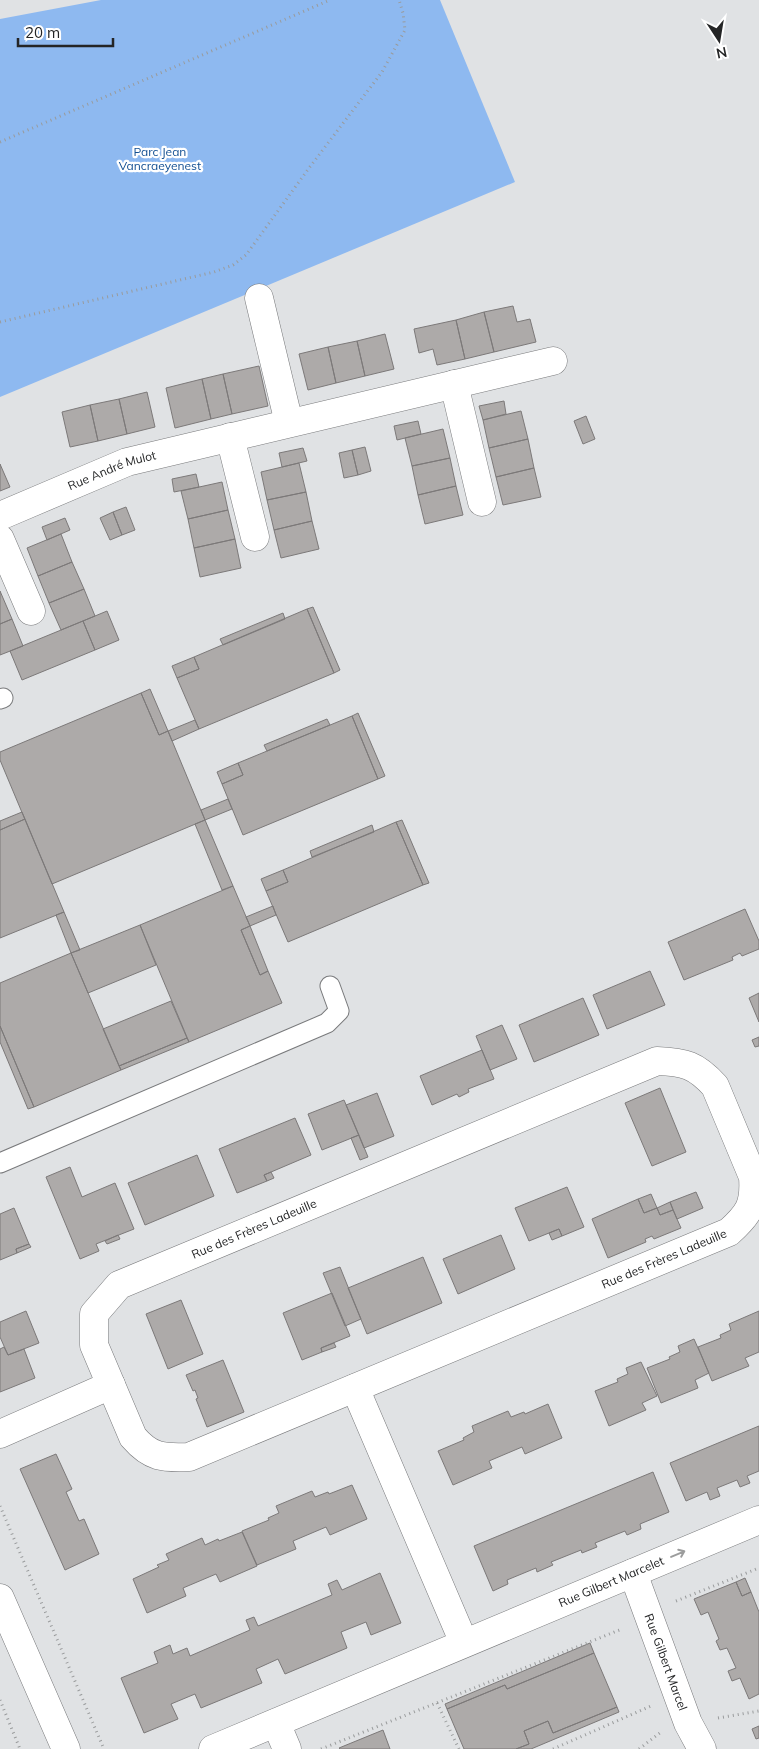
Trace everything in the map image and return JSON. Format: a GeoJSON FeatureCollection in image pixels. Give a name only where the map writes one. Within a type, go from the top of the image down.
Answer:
{"type":"FeatureCollection","features":[{"type":"Feature","properties":{"kind":"street"},"geometry":{"type":"LineString","coordinates":[[259,298],[289,423]]}},
{"type":"Feature","properties":{"kind":"street","name":"Rue André Mulot"},"geometry":{"type":"LineString","coordinates":[[0,516],[127,462],[553,361]]}},
{"type":"Feature","properties":{"kind":"street"},"geometry":{"type":"LineString","coordinates":[[454,384],[482,502]]}},
{"type":"Feature","properties":{"kind":"street"},"geometry":{"type":"LineString","coordinates":[[230,438],[255,537]]}},
{"type":"Feature","properties":{"kind":"street"},"geometry":{"type":"LineString","coordinates":[[0,539],[31,611]]}},
{"type":"Feature","properties":{"kind":"street","name":"Rue des Frères Ladeuille"},"geometry":{"type":"LineString","coordinates":[[657,1061],[675,1062],[691,1066],[715,1086],[753,1177],[754,1192],[751,1208],[729,1232],[354,1388],[189,1457],[171,1458],[153,1455],[142,1448],[133,1437],[111,1385],[94,1344],[94,1314],[119,1285],[657,1061]]}},
{"type":"Feature","properties":{"kind":"street"},"geometry":{"type":"LineString","coordinates":[[0,1434],[111,1385]]}},
{"type":"Feature","properties":{"kind":"street"},"geometry":{"type":"LineString","coordinates":[[354,1388],[464,1642]]}},
{"type":"Feature","properties":{"kind":"street","name":"Rue Gilbert Marcelet"},"geometry":{"type":"LineString","coordinates":[[213,1749],[464,1642],[759,1520]]}},
{"type":"Feature","properties":{"kind":"street","name":"Rue Gilbert Marcel"},"geometry":{"type":"LineString","coordinates":[[632,1573],[688,1723],[702,1749]]}},
{"type":"Feature","properties":{"kind":"street"},"geometry":{"type":"LineString","coordinates":[[0,1598],[66,1749]]}},
{"type":"Feature","properties":{"kind":"street"},"geometry":{"type":"LineString","coordinates":[[276,1723],[287,1749]]}},
{"type":"Feature","properties":{"kind":"lane"},"geometry":{"type":"LineString","coordinates":[[0,1163],[327,1023],[339,1011],[330,986]]}},
{"type":"Feature","properties":{"kind":"path"},"geometry":{"type":"LineString","coordinates":[[0,142],[330,0]]}},
{"type":"Feature","properties":{"kind":"path"},"geometry":{"type":"LineString","coordinates":[[0,322],[214,272],[233,265],[246,255],[382,72],[405,30],[404,13],[398,0]]}},
{"type":"Feature","properties":{"kind":"path"},"geometry":{"type":"LineString","coordinates":[[0,1506],[104,1749]]}},
{"type":"Feature","properties":{"kind":"path"},"geometry":{"type":"LineString","coordinates":[[321,1749],[649,1618],[666,1605],[759,1568]]}},
{"type":"Feature","properties":{"kind":"path"},"geometry":{"type":"LineString","coordinates":[[553,1749],[678,1695]]}},
{"type":"Feature","properties":{"kind":"path"},"geometry":{"type":"LineString","coordinates":[[0,1700],[20,1749]]}},
{"type":"Feature","properties":{"kind":"path"},"geometry":{"type":"LineString","coordinates":[[437,1703],[458,1749]]}},
{"type":"Feature","properties":{"kind":"path"},"geometry":{"type":"LineString","coordinates":[[688,1723],[759,1711]]}},
{"type":"Feature","properties":{"kind":"green space","name":"Parc Jean Vancraeyenest"},"geometry":{"type":"Polygon","coordinates":[[[101,0],[440,0],[515,182],[0,397],[0,19],[101,0]]]}},
{"type":"Feature","properties":{"kind":"building"},"geometry":{"type":"Polygon","coordinates":[[[513,306],[517,322],[530,319],[536,342],[494,352],[484,312],[513,306]]]}},
{"type":"Feature","properties":{"kind":"building"},"geometry":{"type":"Polygon","coordinates":[[[484,312],[494,352],[465,359],[456,320],[484,312]]]}},
{"type":"Feature","properties":{"kind":"building"},"geometry":{"type":"Polygon","coordinates":[[[456,320],[465,359],[437,365],[433,349],[419,353],[414,329],[456,320]]]}},
{"type":"Feature","properties":{"kind":"building"},"geometry":{"type":"Polygon","coordinates":[[[385,334],[394,369],[365,376],[357,341],[385,334]]]}},
{"type":"Feature","properties":{"kind":"building"},"geometry":{"type":"Polygon","coordinates":[[[357,341],[365,376],[336,383],[328,347],[357,341]]]}},
{"type":"Feature","properties":{"kind":"building"},"geometry":{"type":"Polygon","coordinates":[[[328,347],[336,383],[308,390],[299,354],[328,347]]]}},
{"type":"Feature","properties":{"kind":"building"},"geometry":{"type":"Polygon","coordinates":[[[259,366],[268,406],[232,414],[223,374],[259,366]]]}},
{"type":"Feature","properties":{"kind":"building"},"geometry":{"type":"Polygon","coordinates":[[[223,374],[232,414],[211,419],[202,379],[223,374]]]}},
{"type":"Feature","properties":{"kind":"building"},"geometry":{"type":"Polygon","coordinates":[[[202,379],[211,419],[175,428],[166,388],[202,379]]]}},
{"type":"Feature","properties":{"kind":"building"},"geometry":{"type":"Polygon","coordinates":[[[147,392],[155,427],[127,434],[119,399],[147,392]]]}},
{"type":"Feature","properties":{"kind":"building"},"geometry":{"type":"Polygon","coordinates":[[[119,399],[127,434],[98,441],[90,405],[119,399]]]}},
{"type":"Feature","properties":{"kind":"building"},"geometry":{"type":"Polygon","coordinates":[[[504,401],[506,414],[483,420],[479,406],[504,401]]]}},
{"type":"Feature","properties":{"kind":"building"},"geometry":{"type":"Polygon","coordinates":[[[90,405],[98,441],[70,447],[62,412],[90,405]]]}},
{"type":"Feature","properties":{"kind":"building"},"geometry":{"type":"Polygon","coordinates":[[[521,411],[528,439],[489,448],[483,420],[521,411]]]}},
{"type":"Feature","properties":{"kind":"building"},"geometry":{"type":"Polygon","coordinates":[[[586,416],[595,439],[583,444],[574,421],[586,416]]]}},
{"type":"Feature","properties":{"kind":"building"},"geometry":{"type":"Polygon","coordinates":[[[418,421],[421,434],[397,440],[394,426],[418,421]]]}},
{"type":"Feature","properties":{"kind":"building"},"geometry":{"type":"Polygon","coordinates":[[[443,429],[450,458],[412,466],[405,438],[443,429]]]}},
{"type":"Feature","properties":{"kind":"building"},"geometry":{"type":"Polygon","coordinates":[[[528,439],[534,468],[496,477],[489,448],[528,439]]]}},
{"type":"Feature","properties":{"kind":"building"},"geometry":{"type":"Polygon","coordinates":[[[365,447],[371,471],[358,475],[352,450],[365,447]]]}},
{"type":"Feature","properties":{"kind":"building"},"geometry":{"type":"Polygon","coordinates":[[[303,448],[307,461],[282,467],[279,453],[303,448]]]}},
{"type":"Feature","properties":{"kind":"building"},"geometry":{"type":"Polygon","coordinates":[[[352,450],[358,475],[344,478],[339,453],[352,450]]]}},
{"type":"Feature","properties":{"kind":"building"},"geometry":{"type":"Polygon","coordinates":[[[450,458],[456,486],[418,495],[412,466],[450,458]]]}},
{"type":"Feature","properties":{"kind":"building"},"geometry":{"type":"Polygon","coordinates":[[[299,463],[306,492],[267,500],[261,472],[299,463]]]}},
{"type":"Feature","properties":{"kind":"building"},"geometry":{"type":"Polygon","coordinates":[[[0,464],[10,487],[0,491],[0,464]]]}},
{"type":"Feature","properties":{"kind":"building"},"geometry":{"type":"Polygon","coordinates":[[[534,468],[541,497],[503,505],[496,477],[534,468]]]}},
{"type":"Feature","properties":{"kind":"building"},"geometry":{"type":"Polygon","coordinates":[[[196,474],[199,487],[174,492],[172,479],[196,474]]]}},
{"type":"Feature","properties":{"kind":"building"},"geometry":{"type":"Polygon","coordinates":[[[222,482],[228,510],[188,519],[181,491],[222,482]]]}},
{"type":"Feature","properties":{"kind":"building"},"geometry":{"type":"Polygon","coordinates":[[[456,486],[463,515],[425,524],[418,495],[456,486]]]}},
{"type":"Feature","properties":{"kind":"building"},"geometry":{"type":"Polygon","coordinates":[[[306,492],[312,521],[274,530],[267,500],[306,492]]]}},
{"type":"Feature","properties":{"kind":"building"},"geometry":{"type":"Polygon","coordinates":[[[126,507],[135,530],[122,535],[113,512],[126,507]]]}},
{"type":"Feature","properties":{"kind":"building"},"geometry":{"type":"Polygon","coordinates":[[[228,510],[235,539],[194,548],[188,519],[228,510]]]}},
{"type":"Feature","properties":{"kind":"building"},"geometry":{"type":"Polygon","coordinates":[[[113,512],[122,535],[110,540],[100,518],[113,512]]]}},
{"type":"Feature","properties":{"kind":"building"},"geometry":{"type":"Polygon","coordinates":[[[65,518],[70,530],[47,540],[42,527],[65,518]]]}},
{"type":"Feature","properties":{"kind":"building"},"geometry":{"type":"Polygon","coordinates":[[[312,521],[319,549],[281,558],[274,530],[312,521]]]}},
{"type":"Feature","properties":{"kind":"building"},"geometry":{"type":"Polygon","coordinates":[[[61,534],[72,562],[38,576],[27,548],[61,534]]]}},
{"type":"Feature","properties":{"kind":"building"},"geometry":{"type":"Polygon","coordinates":[[[235,539],[241,568],[200,577],[194,548],[235,539]]]}},
{"type":"Feature","properties":{"kind":"building"},"geometry":{"type":"Polygon","coordinates":[[[72,562],[84,589],[49,603],[38,576],[72,562]]]}},
{"type":"Feature","properties":{"kind":"building"},"geometry":{"type":"Polygon","coordinates":[[[84,589],[95,616],[61,630],[49,603],[84,589]]]}},
{"type":"Feature","properties":{"kind":"building"},"geometry":{"type":"Polygon","coordinates":[[[0,591],[12,619],[0,624],[0,591]]]}},
{"type":"Feature","properties":{"kind":"building"},"geometry":{"type":"Polygon","coordinates":[[[313,607],[340,670],[334,673],[307,609],[313,607]]]}},
{"type":"Feature","properties":{"kind":"building"},"geometry":{"type":"Polygon","coordinates":[[[307,609],[334,673],[199,729],[177,678],[199,669],[194,657],[307,609]]]}},
{"type":"Feature","properties":{"kind":"building"},"geometry":{"type":"Polygon","coordinates":[[[107,611],[119,640],[95,650],[83,621],[107,611]]]}},
{"type":"Feature","properties":{"kind":"building"},"geometry":{"type":"Polygon","coordinates":[[[283,613],[285,619],[223,645],[220,639],[283,613]]]}},
{"type":"Feature","properties":{"kind":"building"},"geometry":{"type":"Polygon","coordinates":[[[12,619],[23,646],[0,655],[0,624],[12,619]]]}},
{"type":"Feature","properties":{"kind":"building"},"geometry":{"type":"Polygon","coordinates":[[[83,621],[95,650],[22,680],[10,651],[83,621]]]}},
{"type":"Feature","properties":{"kind":"building"},"geometry":{"type":"Polygon","coordinates":[[[194,657],[199,669],[177,678],[172,666],[194,657]]]}},
{"type":"Feature","properties":{"kind":"building"},"geometry":{"type":"Polygon","coordinates":[[[150,689],[168,731],[159,735],[141,693],[150,689]]]}},
{"type":"Feature","properties":{"kind":"building"},"geometry":{"type":"Polygon","coordinates":[[[141,693],[159,735],[168,731],[205,820],[52,884],[0,760],[0,752],[141,693]]]}},
{"type":"Feature","properties":{"kind":"building"},"geometry":{"type":"Polygon","coordinates":[[[358,713],[385,776],[378,779],[352,716],[358,713]]]}},
{"type":"Feature","properties":{"kind":"building"},"geometry":{"type":"Polygon","coordinates":[[[352,716],[378,779],[243,835],[222,784],[243,775],[238,763],[352,716]]]}},
{"type":"Feature","properties":{"kind":"building"},"geometry":{"type":"Polygon","coordinates":[[[327,719],[330,725],[267,751],[264,745],[327,719]]]}},
{"type":"Feature","properties":{"kind":"building"},"geometry":{"type":"Polygon","coordinates":[[[195,720],[199,729],[172,741],[168,731],[195,720]]]}},
{"type":"Feature","properties":{"kind":"building"},"geometry":{"type":"Polygon","coordinates":[[[238,763],[243,775],[222,784],[217,772],[238,763]]]}},
{"type":"Feature","properties":{"kind":"building"},"geometry":{"type":"Polygon","coordinates":[[[228,799],[232,809],[205,820],[201,810],[228,799]]]}},
{"type":"Feature","properties":{"kind":"building"},"geometry":{"type":"Polygon","coordinates":[[[22,812],[25,819],[0,830],[0,821],[22,812]]]}},
{"type":"Feature","properties":{"kind":"building"},"geometry":{"type":"Polygon","coordinates":[[[25,819],[64,912],[0,938],[0,830],[25,819]]]}},
{"type":"Feature","properties":{"kind":"building"},"geometry":{"type":"Polygon","coordinates":[[[205,820],[233,886],[222,890],[195,824],[205,820]]]}},
{"type":"Feature","properties":{"kind":"building"},"geometry":{"type":"Polygon","coordinates":[[[402,820],[429,883],[423,885],[396,822],[402,820]]]}},
{"type":"Feature","properties":{"kind":"building"},"geometry":{"type":"Polygon","coordinates":[[[396,822],[423,885],[288,942],[266,891],[288,882],[283,870],[396,822]]]}},
{"type":"Feature","properties":{"kind":"building"},"geometry":{"type":"Polygon","coordinates":[[[372,825],[374,832],[312,857],[310,851],[372,825]]]}},
{"type":"Feature","properties":{"kind":"building"},"geometry":{"type":"Polygon","coordinates":[[[283,870],[288,882],[266,891],[261,879],[283,870]]]}},
{"type":"Feature","properties":{"kind":"building"},"geometry":{"type":"Polygon","coordinates":[[[233,886],[250,926],[241,930],[260,975],[268,971],[282,1003],[189,1042],[140,925],[233,886]]]}},
{"type":"Feature","properties":{"kind":"building"},"geometry":{"type":"Polygon","coordinates":[[[273,906],[276,915],[250,926],[246,917],[273,906]]]}},
{"type":"Feature","properties":{"kind":"building"},"geometry":{"type":"Polygon","coordinates":[[[745,909],[759,941],[759,949],[742,956],[740,953],[732,957],[733,960],[684,980],[668,942],[745,909]]]}},
{"type":"Feature","properties":{"kind":"building"},"geometry":{"type":"Polygon","coordinates":[[[64,912],[80,950],[71,953],[56,915],[64,912]]]}},
{"type":"Feature","properties":{"kind":"building"},"geometry":{"type":"Polygon","coordinates":[[[140,925],[156,965],[88,993],[71,953],[140,925]]]}},
{"type":"Feature","properties":{"kind":"building"},"geometry":{"type":"Polygon","coordinates":[[[250,926],[268,971],[260,975],[241,930],[250,926]]]}},
{"type":"Feature","properties":{"kind":"building"},"geometry":{"type":"Polygon","coordinates":[[[71,953],[121,1070],[34,1107],[0,1026],[0,983],[71,953]]]}},
{"type":"Feature","properties":{"kind":"building"},"geometry":{"type":"Polygon","coordinates":[[[650,971],[665,1005],[607,1029],[593,995],[650,971]]]}},
{"type":"Feature","properties":{"kind":"building"},"geometry":{"type":"Polygon","coordinates":[[[759,993],[759,1022],[749,998],[759,993]]]}},
{"type":"Feature","properties":{"kind":"building"},"geometry":{"type":"Polygon","coordinates":[[[583,998],[599,1035],[534,1062],[519,1025],[583,998]]]}},
{"type":"Feature","properties":{"kind":"building"},"geometry":{"type":"Polygon","coordinates":[[[171,1001],[187,1038],[119,1066],[103,1029],[171,1001]]]}},
{"type":"Feature","properties":{"kind":"building"},"geometry":{"type":"Polygon","coordinates":[[[502,1025],[517,1059],[490,1070],[476,1036],[502,1025]]]}},
{"type":"Feature","properties":{"kind":"building"},"geometry":{"type":"Polygon","coordinates":[[[0,1026],[34,1107],[28,1109],[0,1042],[0,1026]]]}},
{"type":"Feature","properties":{"kind":"building"},"geometry":{"type":"Polygon","coordinates":[[[759,1037],[759,1046],[755,1047],[752,1040],[759,1037]]]}},
{"type":"Feature","properties":{"kind":"building"},"geometry":{"type":"Polygon","coordinates":[[[187,1038],[189,1042],[121,1070],[119,1066],[187,1038]]]}},
{"type":"Feature","properties":{"kind":"building"},"geometry":{"type":"Polygon","coordinates":[[[482,1050],[494,1079],[468,1089],[469,1092],[459,1097],[457,1094],[432,1105],[420,1076],[482,1050]]]}},
{"type":"Feature","properties":{"kind":"building"},"geometry":{"type":"Polygon","coordinates":[[[660,1088],[686,1152],[652,1166],[625,1103],[660,1088]]]}},
{"type":"Feature","properties":{"kind":"building"},"geometry":{"type":"Polygon","coordinates":[[[377,1093],[394,1136],[364,1148],[346,1105],[377,1093]]]}},
{"type":"Feature","properties":{"kind":"building"},"geometry":{"type":"Polygon","coordinates":[[[344,1100],[359,1135],[322,1150],[308,1114],[344,1100]]]}},
{"type":"Feature","properties":{"kind":"building"},"geometry":{"type":"Polygon","coordinates":[[[295,1118],[311,1155],[264,1175],[267,1181],[237,1193],[219,1149],[295,1118]]]}},
{"type":"Feature","properties":{"kind":"building"},"geometry":{"type":"Polygon","coordinates":[[[359,1135],[368,1157],[360,1160],[351,1138],[359,1135]]]}},
{"type":"Feature","properties":{"kind":"building"},"geometry":{"type":"Polygon","coordinates":[[[197,1155],[214,1196],[145,1225],[128,1183],[197,1155]]]}},
{"type":"Feature","properties":{"kind":"building"},"geometry":{"type":"Polygon","coordinates":[[[70,1167],[82,1197],[115,1183],[134,1229],[96,1244],[99,1251],[80,1259],[46,1177],[70,1167]]]}},
{"type":"Feature","properties":{"kind":"building"},"geometry":{"type":"Polygon","coordinates":[[[271,1172],[274,1178],[267,1181],[264,1175],[271,1172]]]}},
{"type":"Feature","properties":{"kind":"building"},"geometry":{"type":"Polygon","coordinates":[[[567,1187],[584,1227],[562,1236],[559,1229],[529,1241],[515,1208],[567,1187]]]}},
{"type":"Feature","properties":{"kind":"building"},"geometry":{"type":"Polygon","coordinates":[[[696,1192],[703,1208],[677,1219],[670,1202],[696,1192]]]}},
{"type":"Feature","properties":{"kind":"building"},"geometry":{"type":"Polygon","coordinates":[[[651,1194],[657,1208],[644,1213],[638,1199],[651,1194]]]}},
{"type":"Feature","properties":{"kind":"building"},"geometry":{"type":"Polygon","coordinates":[[[638,1199],[644,1213],[657,1208],[660,1215],[673,1210],[681,1228],[654,1239],[652,1236],[645,1239],[646,1242],[608,1258],[592,1219],[638,1199]]]}},
{"type":"Feature","properties":{"kind":"building"},"geometry":{"type":"Polygon","coordinates":[[[670,1202],[673,1210],[660,1215],[657,1208],[670,1202]]]}},
{"type":"Feature","properties":{"kind":"building"},"geometry":{"type":"Polygon","coordinates":[[[14,1208],[29,1244],[16,1249],[17,1253],[0,1260],[0,1214],[14,1208]]]}},
{"type":"Feature","properties":{"kind":"building"},"geometry":{"type":"Polygon","coordinates":[[[559,1229],[562,1236],[552,1240],[549,1233],[559,1229]]]}},
{"type":"Feature","properties":{"kind":"building"},"geometry":{"type":"Polygon","coordinates":[[[118,1235],[120,1239],[107,1244],[105,1241],[118,1235]]]}},
{"type":"Feature","properties":{"kind":"building"},"geometry":{"type":"Polygon","coordinates":[[[501,1235],[515,1269],[458,1294],[443,1259],[501,1235]]]}},
{"type":"Feature","properties":{"kind":"building"},"geometry":{"type":"Polygon","coordinates":[[[29,1244],[31,1247],[17,1253],[16,1249],[29,1244]]]}},
{"type":"Feature","properties":{"kind":"building"},"geometry":{"type":"Polygon","coordinates":[[[423,1257],[442,1303],[367,1334],[348,1288],[423,1257]]]}},
{"type":"Feature","properties":{"kind":"building"},"geometry":{"type":"Polygon","coordinates":[[[340,1267],[361,1319],[345,1326],[323,1273],[340,1267]]]}},
{"type":"Feature","properties":{"kind":"building"},"geometry":{"type":"Polygon","coordinates":[[[332,1293],[350,1336],[321,1348],[322,1352],[302,1360],[283,1313],[332,1293]]]}},
{"type":"Feature","properties":{"kind":"building"},"geometry":{"type":"Polygon","coordinates":[[[181,1300],[203,1354],[168,1369],[146,1314],[181,1300]]]}},
{"type":"Feature","properties":{"kind":"building"},"geometry":{"type":"Polygon","coordinates":[[[26,1311],[39,1343],[8,1355],[0,1337],[0,1322],[26,1311]]]}},
{"type":"Feature","properties":{"kind":"building"},"geometry":{"type":"Polygon","coordinates":[[[759,1311],[759,1352],[745,1358],[749,1366],[712,1381],[698,1347],[721,1338],[720,1335],[731,1330],[729,1324],[759,1311]]]}},
{"type":"Feature","properties":{"kind":"building"},"geometry":{"type":"Polygon","coordinates":[[[694,1339],[709,1373],[695,1380],[698,1388],[661,1403],[647,1368],[670,1359],[669,1357],[680,1352],[678,1346],[694,1339]]]}},
{"type":"Feature","properties":{"kind":"building"},"geometry":{"type":"Polygon","coordinates":[[[334,1343],[336,1347],[322,1352],[321,1348],[334,1343]]]}},
{"type":"Feature","properties":{"kind":"building"},"geometry":{"type":"Polygon","coordinates":[[[4,1347],[8,1355],[24,1349],[35,1378],[0,1392],[0,1349],[4,1347]]]}},
{"type":"Feature","properties":{"kind":"building"},"geometry":{"type":"Polygon","coordinates":[[[223,1360],[244,1412],[207,1427],[196,1399],[198,1398],[195,1390],[193,1391],[186,1375],[223,1360]]]}},
{"type":"Feature","properties":{"kind":"building"},"geometry":{"type":"Polygon","coordinates":[[[641,1362],[657,1396],[642,1403],[646,1410],[609,1426],[595,1391],[618,1382],[617,1379],[628,1374],[626,1368],[641,1362]]]}},
{"type":"Feature","properties":{"kind":"building"},"geometry":{"type":"Polygon","coordinates":[[[548,1404],[562,1438],[525,1454],[522,1447],[489,1461],[492,1468],[453,1485],[438,1451],[464,1440],[463,1438],[474,1432],[472,1426],[508,1411],[511,1417],[524,1412],[525,1414],[548,1404]]]}},
{"type":"Feature","properties":{"kind":"building"},"geometry":{"type":"Polygon","coordinates":[[[759,1426],[759,1471],[747,1476],[750,1483],[740,1487],[737,1480],[717,1488],[720,1496],[710,1500],[707,1492],[686,1501],[670,1463],[759,1426]]]}},
{"type":"Feature","properties":{"kind":"building"},"geometry":{"type":"Polygon","coordinates":[[[56,1454],[72,1489],[66,1492],[79,1521],[84,1519],[99,1554],[65,1570],[20,1469],[56,1454]]]}},
{"type":"Feature","properties":{"kind":"building"},"geometry":{"type":"Polygon","coordinates":[[[653,1472],[669,1512],[640,1524],[641,1529],[627,1535],[625,1531],[595,1543],[597,1547],[582,1553],[581,1550],[551,1562],[553,1565],[537,1572],[536,1568],[507,1580],[508,1584],[493,1591],[474,1546],[653,1472]]]}},
{"type":"Feature","properties":{"kind":"building"},"geometry":{"type":"Polygon","coordinates":[[[352,1485],[367,1519],[330,1535],[326,1527],[293,1541],[296,1549],[257,1565],[242,1531],[269,1520],[268,1518],[279,1513],[276,1506],[312,1491],[315,1497],[352,1485]]]}},
{"type":"Feature","properties":{"kind":"building"},"geometry":{"type":"Polygon","coordinates":[[[242,1532],[257,1566],[220,1582],[216,1574],[183,1588],[186,1596],[147,1613],[133,1579],[159,1567],[157,1565],[169,1560],[166,1554],[202,1538],[205,1545],[242,1532]]]}},
{"type":"Feature","properties":{"kind":"building"},"geometry":{"type":"Polygon","coordinates":[[[380,1573],[401,1623],[371,1635],[366,1622],[341,1632],[347,1648],[285,1674],[278,1659],[256,1669],[262,1683],[201,1708],[195,1694],[171,1704],[178,1719],[144,1733],[121,1678],[158,1663],[154,1652],[170,1645],[173,1654],[187,1648],[190,1656],[250,1630],[246,1620],[254,1617],[258,1626],[332,1595],[328,1584],[337,1580],[342,1590],[380,1573]]]}},
{"type":"Feature","properties":{"kind":"building"},"geometry":{"type":"Polygon","coordinates":[[[745,1578],[751,1592],[742,1596],[736,1582],[745,1578]]]}},
{"type":"Feature","properties":{"kind":"building"},"geometry":{"type":"Polygon","coordinates":[[[736,1582],[742,1596],[751,1592],[759,1612],[759,1694],[749,1699],[740,1678],[732,1681],[728,1671],[736,1668],[727,1648],[720,1650],[716,1641],[719,1639],[708,1612],[701,1615],[694,1599],[736,1582]]]}},
{"type":"Feature","properties":{"kind":"building"},"geometry":{"type":"Polygon","coordinates":[[[590,1643],[594,1653],[507,1689],[505,1685],[447,1709],[445,1704],[590,1643]]]}},
{"type":"Feature","properties":{"kind":"building"},"geometry":{"type":"Polygon","coordinates":[[[594,1653],[617,1707],[553,1733],[548,1721],[524,1731],[529,1744],[516,1749],[464,1749],[447,1709],[505,1685],[507,1689],[594,1653]]]}},
{"type":"Feature","properties":{"kind":"building"},"geometry":{"type":"Polygon","coordinates":[[[617,1707],[619,1712],[531,1749],[516,1749],[529,1744],[524,1731],[548,1721],[553,1733],[617,1707]]]}},
{"type":"Feature","properties":{"kind":"building"},"geometry":{"type":"Polygon","coordinates":[[[759,1726],[759,1738],[756,1739],[752,1729],[759,1726]]]}},
{"type":"Feature","properties":{"kind":"building"},"geometry":{"type":"Polygon","coordinates":[[[383,1730],[390,1749],[339,1748],[383,1730]]]}}]}
